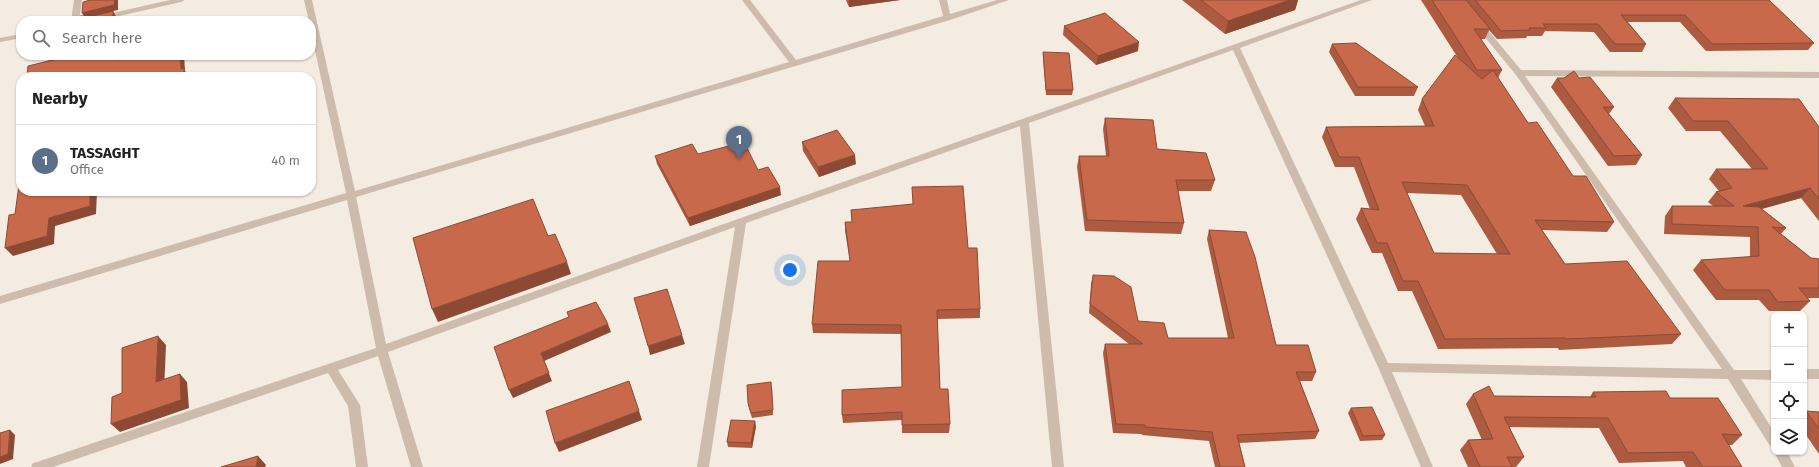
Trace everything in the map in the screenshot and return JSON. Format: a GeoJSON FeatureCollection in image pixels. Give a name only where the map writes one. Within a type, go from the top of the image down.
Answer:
{"type":"FeatureCollection","features":[{"type":"Feature","properties":{"kind":"street"},"geometry":{"type":"LineString","coordinates":[[76,16],[78,0]]}},
{"type":"Feature","properties":{"kind":"street"},"geometry":{"type":"LineString","coordinates":[[109,16],[181,0]]}},
{"type":"Feature","properties":{"kind":"street"},"geometry":{"type":"LineString","coordinates":[[308,0],[312,16]]}},
{"type":"Feature","properties":{"kind":"street"},"geometry":{"type":"LineString","coordinates":[[746,0],[794,63]]}},
{"type":"Feature","properties":{"kind":"street"},"geometry":{"type":"LineString","coordinates":[[942,0],[947,18]]}},
{"type":"Feature","properties":{"kind":"street"},"geometry":{"type":"LineString","coordinates":[[0,300],[1005,0]]}},
{"type":"Feature","properties":{"kind":"street"},"geometry":{"type":"LineString","coordinates":[[37,467],[382,350],[741,221],[1368,0]]}},
{"type":"Feature","properties":{"kind":"street"},"geometry":{"type":"LineString","coordinates":[[1474,18],[1519,73],[1732,375],[1771,437]]}},
{"type":"Feature","properties":{"kind":"street"},"geometry":{"type":"LineString","coordinates":[[316,36],[351,195],[382,350],[417,467]]}},
{"type":"Feature","properties":{"kind":"street"},"geometry":{"type":"LineString","coordinates":[[0,40],[16,37]]}},
{"type":"Feature","properties":{"kind":"street"},"geometry":{"type":"LineString","coordinates":[[1236,47],[1384,367],[1427,467]]}},
{"type":"Feature","properties":{"kind":"street"},"geometry":{"type":"LineString","coordinates":[[1519,73],[1817,76]]}},
{"type":"Feature","properties":{"kind":"street"},"geometry":{"type":"LineString","coordinates":[[1024,122],[1058,467]]}},
{"type":"Feature","properties":{"kind":"street"},"geometry":{"type":"LineString","coordinates":[[703,467],[741,221]]}},
{"type":"Feature","properties":{"kind":"street"},"geometry":{"type":"LineString","coordinates":[[330,367],[354,405],[362,467]]}},
{"type":"Feature","properties":{"kind":"street"},"geometry":{"type":"LineString","coordinates":[[1384,367],[1771,375]]}},
{"type":"Feature","properties":{"kind":"street"},"geometry":{"type":"LineString","coordinates":[[1807,374],[1819,374]]}},
{"type":"Feature","properties":{"kind":"street"},"geometry":{"type":"LineString","coordinates":[[1782,455],[1790,467]]}},
{"type":"Feature","properties":{"kind":"building"},"geometry":{"type":"Polygon","coordinates":[[[90,0],[115,0],[114,5],[82,13],[83,2],[90,0]]]}},
{"type":"Feature","properties":{"kind":"building"},"geometry":{"type":"Polygon","coordinates":[[[1201,0],[1290,0],[1228,21],[1201,0]]]}},
{"type":"Feature","properties":{"kind":"building"},"geometry":{"type":"Polygon","coordinates":[[[1432,0],[1466,0],[1490,29],[1474,29],[1502,70],[1477,70],[1432,0]]]}},
{"type":"Feature","properties":{"kind":"building"},"geometry":{"type":"Polygon","coordinates":[[[1475,0],[1769,0],[1814,43],[1712,44],[1685,15],[1621,15],[1646,44],[1615,44],[1598,24],[1543,24],[1546,28],[1501,31],[1475,0]]]}},
{"type":"Feature","properties":{"kind":"building"},"geometry":{"type":"Polygon","coordinates":[[[113,11],[113,16],[93,16],[113,11]]]}},
{"type":"Feature","properties":{"kind":"building"},"geometry":{"type":"Polygon","coordinates":[[[1105,13],[1139,42],[1098,56],[1064,26],[1105,13]]]}},
{"type":"Feature","properties":{"kind":"building"},"geometry":{"type":"Polygon","coordinates":[[[1356,43],[1418,87],[1358,87],[1332,44],[1356,43]]]}},
{"type":"Feature","properties":{"kind":"building"},"geometry":{"type":"Polygon","coordinates":[[[1043,52],[1069,53],[1073,90],[1046,90],[1043,52]]]}},
{"type":"Feature","properties":{"kind":"building"},"geometry":{"type":"Polygon","coordinates":[[[1455,55],[1482,79],[1493,70],[1528,123],[1537,122],[1573,176],[1586,176],[1614,222],[1535,220],[1565,264],[1627,261],[1681,334],[1566,339],[1445,339],[1418,281],[1403,281],[1387,243],[1377,243],[1361,208],[1379,210],[1359,157],[1339,157],[1326,127],[1434,126],[1422,99],[1455,55]],[[1402,182],[1434,253],[1510,254],[1467,185],[1402,182]]]}},
{"type":"Feature","properties":{"kind":"building"},"geometry":{"type":"Polygon","coordinates":[[[53,60],[180,60],[181,69],[184,68],[184,72],[27,72],[28,66],[53,60]]]}},
{"type":"Feature","properties":{"kind":"building"},"geometry":{"type":"Polygon","coordinates":[[[1574,71],[1579,78],[1590,77],[1614,107],[1603,107],[1642,155],[1614,156],[1557,78],[1564,78],[1574,71]]]}},
{"type":"Feature","properties":{"kind":"building"},"geometry":{"type":"Polygon","coordinates":[[[1675,98],[1799,99],[1819,127],[1819,199],[1810,188],[1743,206],[1759,207],[1786,228],[1772,227],[1811,258],[1819,259],[1819,288],[1799,288],[1810,301],[1778,302],[1769,290],[1725,290],[1701,260],[1759,256],[1758,227],[1672,224],[1672,206],[1734,206],[1716,192],[1732,188],[1716,169],[1768,169],[1728,121],[1693,121],[1675,98]]]}},
{"type":"Feature","properties":{"kind":"building"},"geometry":{"type":"Polygon","coordinates":[[[1105,118],[1153,120],[1157,149],[1206,153],[1215,180],[1176,180],[1184,223],[1087,220],[1079,156],[1109,156],[1105,118]]]}},
{"type":"Feature","properties":{"kind":"building"},"geometry":{"type":"Polygon","coordinates":[[[837,130],[855,155],[818,167],[802,142],[837,130]]]}},
{"type":"Feature","properties":{"kind":"building"},"geometry":{"type":"Polygon","coordinates":[[[744,142],[758,170],[768,167],[780,187],[688,218],[655,156],[692,144],[698,154],[744,142]]]}},
{"type":"Feature","properties":{"kind":"building"},"geometry":{"type":"Polygon","coordinates":[[[963,186],[968,248],[977,248],[980,309],[937,310],[940,389],[948,389],[950,424],[902,425],[902,412],[842,415],[842,390],[902,387],[901,325],[812,324],[818,261],[850,261],[845,222],[852,222],[851,210],[913,204],[912,187],[963,186]]]}},
{"type":"Feature","properties":{"kind":"building"},"geometry":{"type":"Polygon","coordinates":[[[17,196],[90,196],[90,206],[49,218],[47,236],[5,248],[9,215],[15,214],[17,196]]]}},
{"type":"Feature","properties":{"kind":"building"},"geometry":{"type":"Polygon","coordinates":[[[533,199],[548,236],[555,234],[567,262],[432,309],[413,238],[533,199]]]}},
{"type":"Feature","properties":{"kind":"building"},"geometry":{"type":"Polygon","coordinates":[[[1209,230],[1246,232],[1255,257],[1276,345],[1308,345],[1316,372],[1296,372],[1319,431],[1237,435],[1245,467],[1220,467],[1212,432],[1145,427],[1145,425],[1116,424],[1105,344],[1143,344],[1090,304],[1093,275],[1114,276],[1131,287],[1138,321],[1164,323],[1168,338],[1234,338],[1209,230]]]}},
{"type":"Feature","properties":{"kind":"building"},"geometry":{"type":"Polygon","coordinates":[[[667,289],[682,335],[648,346],[634,298],[667,289]]]}},
{"type":"Feature","properties":{"kind":"building"},"geometry":{"type":"Polygon","coordinates":[[[596,302],[608,324],[541,353],[549,373],[509,390],[494,347],[569,317],[567,312],[596,302]]]}},
{"type":"Feature","properties":{"kind":"building"},"geometry":{"type":"Polygon","coordinates":[[[158,336],[156,382],[180,374],[181,400],[111,424],[112,397],[122,393],[122,348],[158,336]]]}},
{"type":"Feature","properties":{"kind":"building"},"geometry":{"type":"Polygon","coordinates":[[[629,381],[639,411],[555,443],[546,411],[629,381]]]}},
{"type":"Feature","properties":{"kind":"building"},"geometry":{"type":"Polygon","coordinates":[[[771,382],[773,410],[751,413],[748,403],[747,385],[771,382]]]}},
{"type":"Feature","properties":{"kind":"building"},"geometry":{"type":"Polygon","coordinates":[[[1489,386],[1494,396],[1596,397],[1593,392],[1666,391],[1670,398],[1718,398],[1742,435],[1722,434],[1742,467],[1703,467],[1693,452],[1628,453],[1608,418],[1504,417],[1524,457],[1507,457],[1512,467],[1480,467],[1468,440],[1493,439],[1473,394],[1489,386]]]}},
{"type":"Feature","properties":{"kind":"building"},"geometry":{"type":"Polygon","coordinates":[[[1372,407],[1385,435],[1363,436],[1351,408],[1372,407]]]}},
{"type":"Feature","properties":{"kind":"building"},"geometry":{"type":"Polygon","coordinates":[[[1807,411],[1819,412],[1819,429],[1807,412],[1807,411]]]}},
{"type":"Feature","properties":{"kind":"building"},"geometry":{"type":"Polygon","coordinates":[[[731,420],[755,421],[751,443],[727,442],[731,420]]]}},
{"type":"Feature","properties":{"kind":"building"},"geometry":{"type":"Polygon","coordinates":[[[10,430],[8,454],[0,457],[0,433],[10,430]]]}},
{"type":"Feature","properties":{"kind":"building"},"geometry":{"type":"Polygon","coordinates":[[[258,456],[256,467],[221,467],[258,456]]]}},
{"type":"Feature","properties":{"kind":"place","name":"TASSAGHT"},"geometry":{"type":"Point","coordinates":[739,159]}}]}
